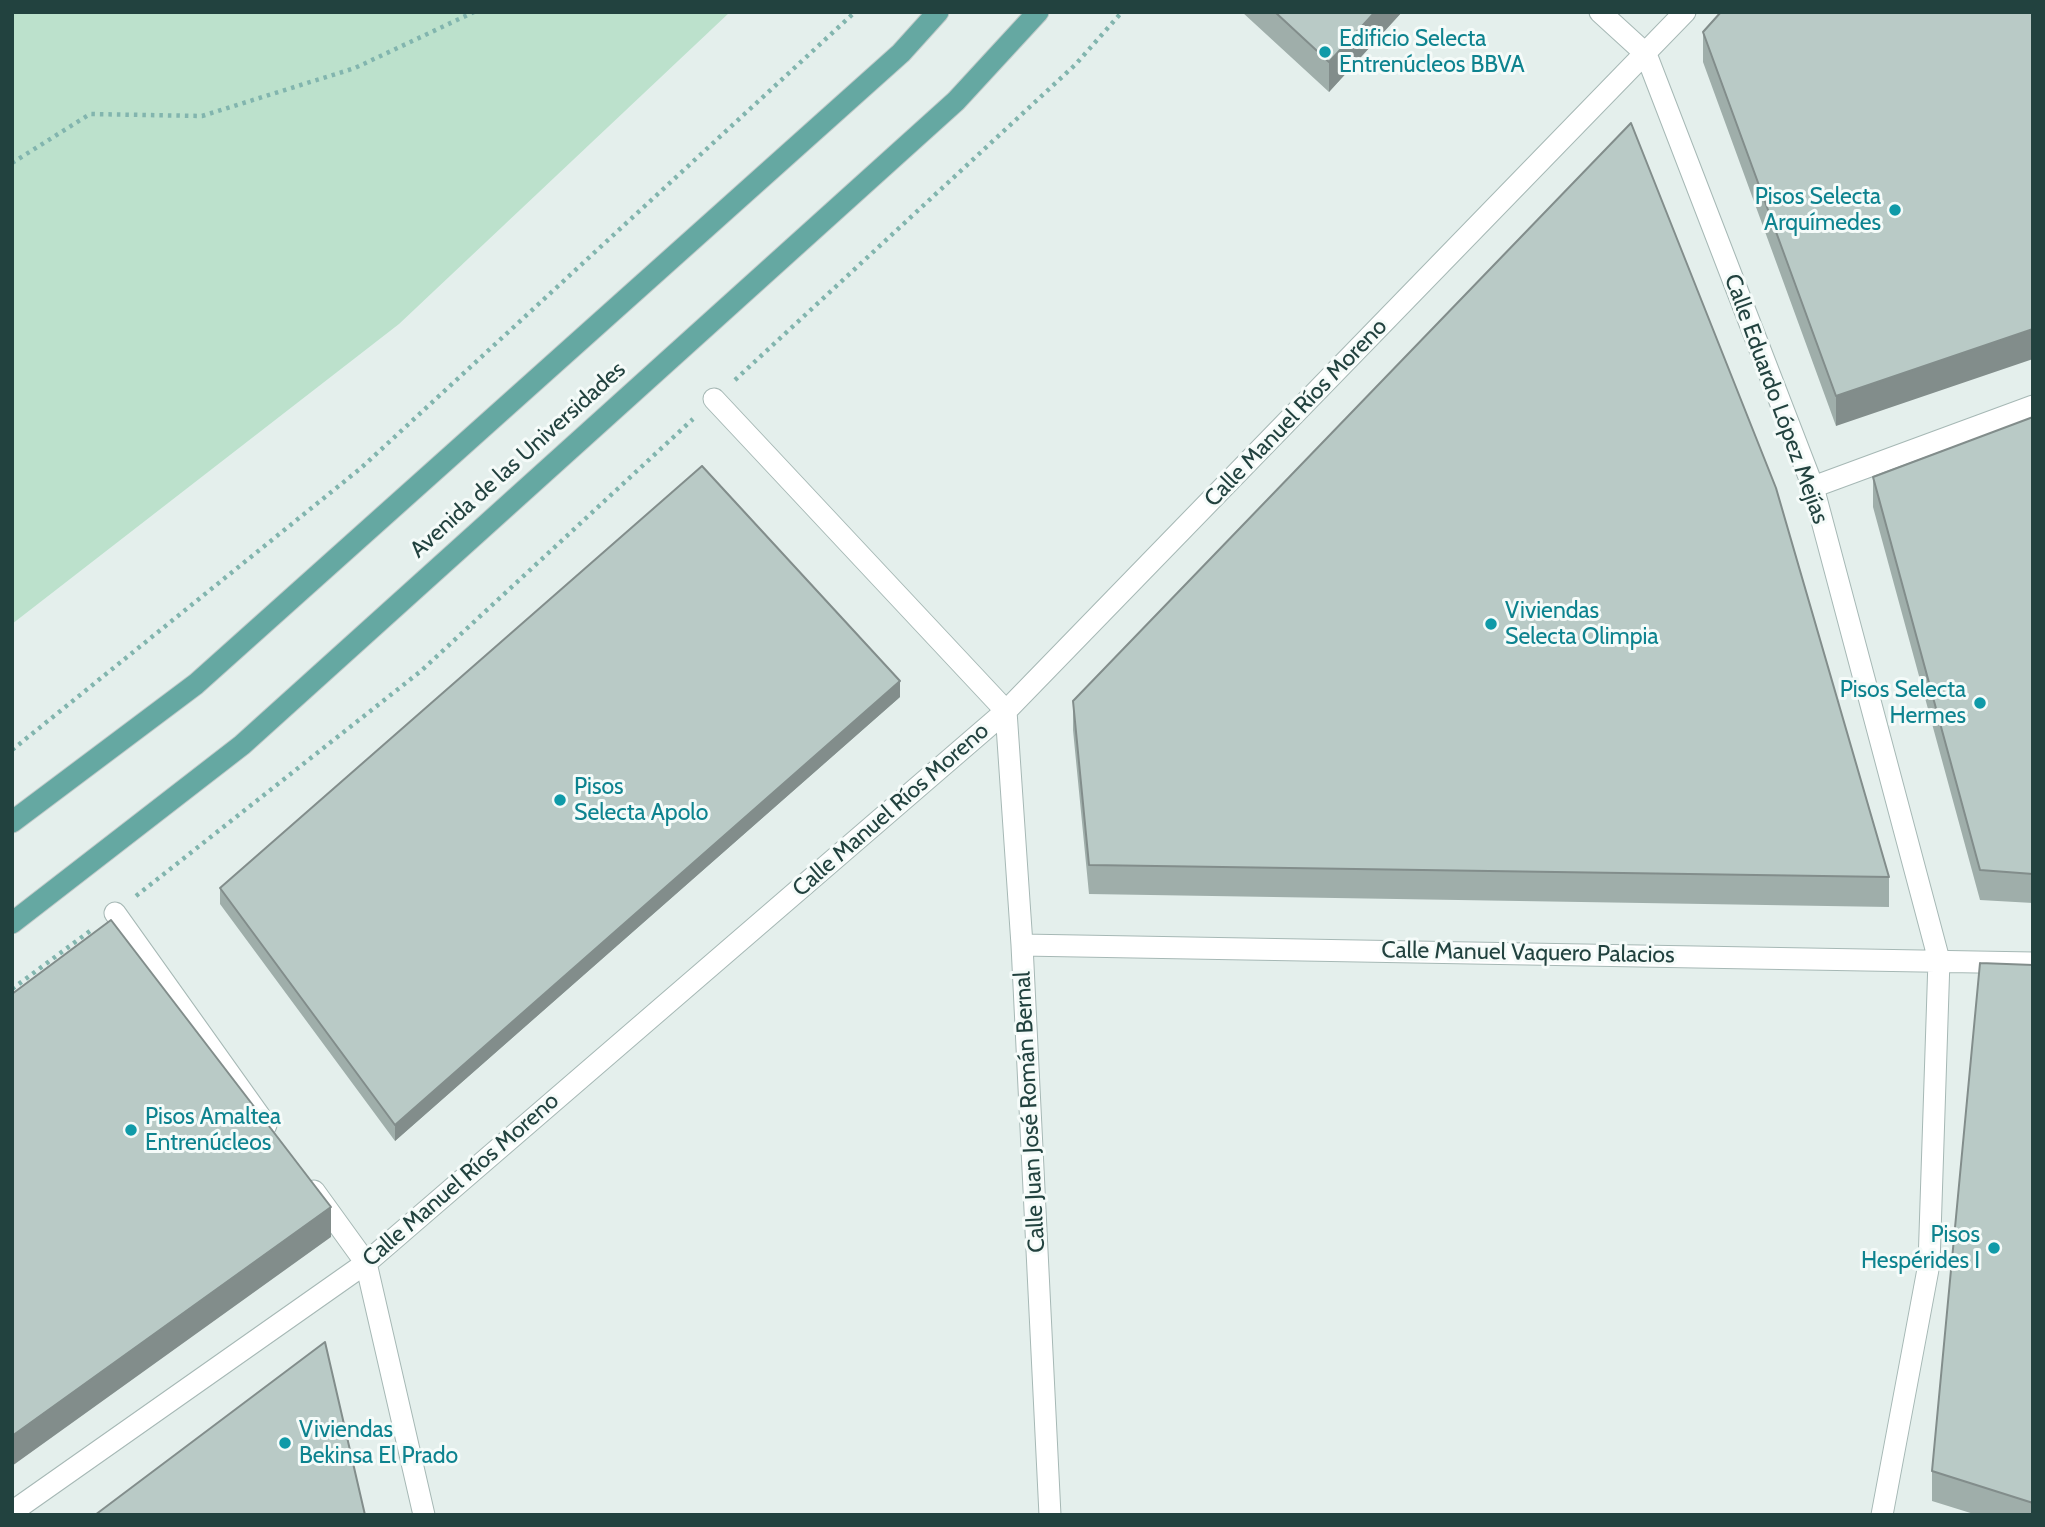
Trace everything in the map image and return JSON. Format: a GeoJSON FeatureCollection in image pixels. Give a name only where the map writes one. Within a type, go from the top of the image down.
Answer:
{"type":"FeatureCollection","features":[{"type":"Feature","properties":{"kind":"main road","name":"Avenida de las Universidades"},"geometry":{"type":"LineString","coordinates":[[12,822],[196,684],[901,53],[938,12]]}},
{"type":"Feature","properties":{"kind":"main road","name":"Avenida de las Universidades"},"geometry":{"type":"LineString","coordinates":[[12,923],[242,745],[956,101],[1038,12]]}},
{"type":"Feature","properties":{"kind":"street","name":"Calle Eduardo López Mejías"},"geometry":{"type":"LineString","coordinates":[[1600,12],[1646,54],[1813,487],[1940,960],[1929,1264],[1882,1515]]}},
{"type":"Feature","properties":{"kind":"street","name":"Calle Manuel Ríos Moreno"},"geometry":{"type":"LineString","coordinates":[[12,1512],[366,1263],[1006,710],[1685,12]]}},
{"type":"Feature","properties":{"kind":"street"},"geometry":{"type":"LineString","coordinates":[[714,399],[1006,710]]}},
{"type":"Feature","properties":{"kind":"street"},"geometry":{"type":"LineString","coordinates":[[1813,487],[2033,406]]}},
{"type":"Feature","properties":{"kind":"street","name":"Calle Juan José Román Bernal"},"geometry":{"type":"LineString","coordinates":[[1006,710],[1022,945],[1050,1515]]}},
{"type":"Feature","properties":{"kind":"street"},"geometry":{"type":"LineString","coordinates":[[115,913],[277,1139]]}},
{"type":"Feature","properties":{"kind":"street","name":"Calle Manuel Vaquero Palacios"},"geometry":{"type":"LineString","coordinates":[[1022,945],[2033,962]]}},
{"type":"Feature","properties":{"kind":"street"},"geometry":{"type":"LineString","coordinates":[[301,1173],[366,1263],[424,1515]]}},
{"type":"Feature","properties":{"kind":"path"},"geometry":{"type":"LineString","coordinates":[[12,163],[90,114],[202,116],[355,68],[474,12]]}},
{"type":"Feature","properties":{"kind":"path"},"geometry":{"type":"LineString","coordinates":[[12,750],[361,468],[855,12]]}},
{"type":"Feature","properties":{"kind":"path"},"geometry":{"type":"LineString","coordinates":[[12,989],[115,913],[421,671],[1075,65],[1122,12]]}},
{"type":"Feature","properties":{"kind":"green space"},"geometry":{"type":"Polygon","coordinates":[[[12,12],[730,12],[399,324],[12,624],[12,12]]]}},
{"type":"Feature","properties":{"kind":"building"},"geometry":{"type":"Polygon","coordinates":[[[1275,12],[1375,12],[1329,62],[1275,12]]]}},
{"type":"Feature","properties":{"kind":"building","name":"Pisos Selecta Arquímedes"},"geometry":{"type":"Polygon","coordinates":[[[1721,12],[2033,12],[2033,329],[1836,396],[1703,32],[1721,12]]]}},
{"type":"Feature","properties":{"kind":"building","name":"Viviendas Selecta Olimpia"},"geometry":{"type":"Polygon","coordinates":[[[1631,123],[1776,488],[1889,877],[1089,865],[1073,701],[1631,123]]]}},
{"type":"Feature","properties":{"kind":"building","name":"Pisos Selecta Hermes"},"geometry":{"type":"Polygon","coordinates":[[[2033,417],[2033,874],[1980,870],[1873,477],[2033,417]]]}},
{"type":"Feature","properties":{"kind":"building","name":"Pisos Selecta Apolo"},"geometry":{"type":"Polygon","coordinates":[[[702,466],[900,681],[395,1125],[220,888],[702,466]]]}},
{"type":"Feature","properties":{"kind":"building","name":"Pisos Amaltea Entrenúcleos"},"geometry":{"type":"Polygon","coordinates":[[[111,920],[331,1207],[12,1436],[12,994],[111,920]]]}},
{"type":"Feature","properties":{"kind":"building","name":"Pisos Hespérides I"},"geometry":{"type":"Polygon","coordinates":[[[1980,963],[2033,965],[2033,1503],[1932,1471],[1980,963]]]}},
{"type":"Feature","properties":{"kind":"building","name":"Viviendas Bekinsa El Prado"},"geometry":{"type":"Polygon","coordinates":[[[325,1342],[365,1515],[95,1515],[325,1342]]]}},
{"type":"Feature","properties":{"kind":"place","name":"Edificio Selecta Entrenúcleos BBVA"},"geometry":{"type":"Point","coordinates":[1325,52]}},
{"type":"Feature","properties":{"kind":"place","name":"Pisos Selecta Arquímedes"},"geometry":{"type":"Point","coordinates":[1895,210]}},
{"type":"Feature","properties":{"kind":"place","name":"Viviendas Selecta Olimpia"},"geometry":{"type":"Point","coordinates":[1491,624]}},
{"type":"Feature","properties":{"kind":"place","name":"Pisos Selecta Hermes"},"geometry":{"type":"Point","coordinates":[1980,703]}},
{"type":"Feature","properties":{"kind":"place","name":"Pisos Selecta Apolo"},"geometry":{"type":"Point","coordinates":[560,800]}},
{"type":"Feature","properties":{"kind":"place","name":"Pisos Amaltea Entrenúcleos"},"geometry":{"type":"Point","coordinates":[131,1130]}},
{"type":"Feature","properties":{"kind":"place","name":"Pisos Hespérides I"},"geometry":{"type":"Point","coordinates":[1994,1248]}},
{"type":"Feature","properties":{"kind":"place","name":"Viviendas Bekinsa El Prado"},"geometry":{"type":"Point","coordinates":[285,1443]}}]}
